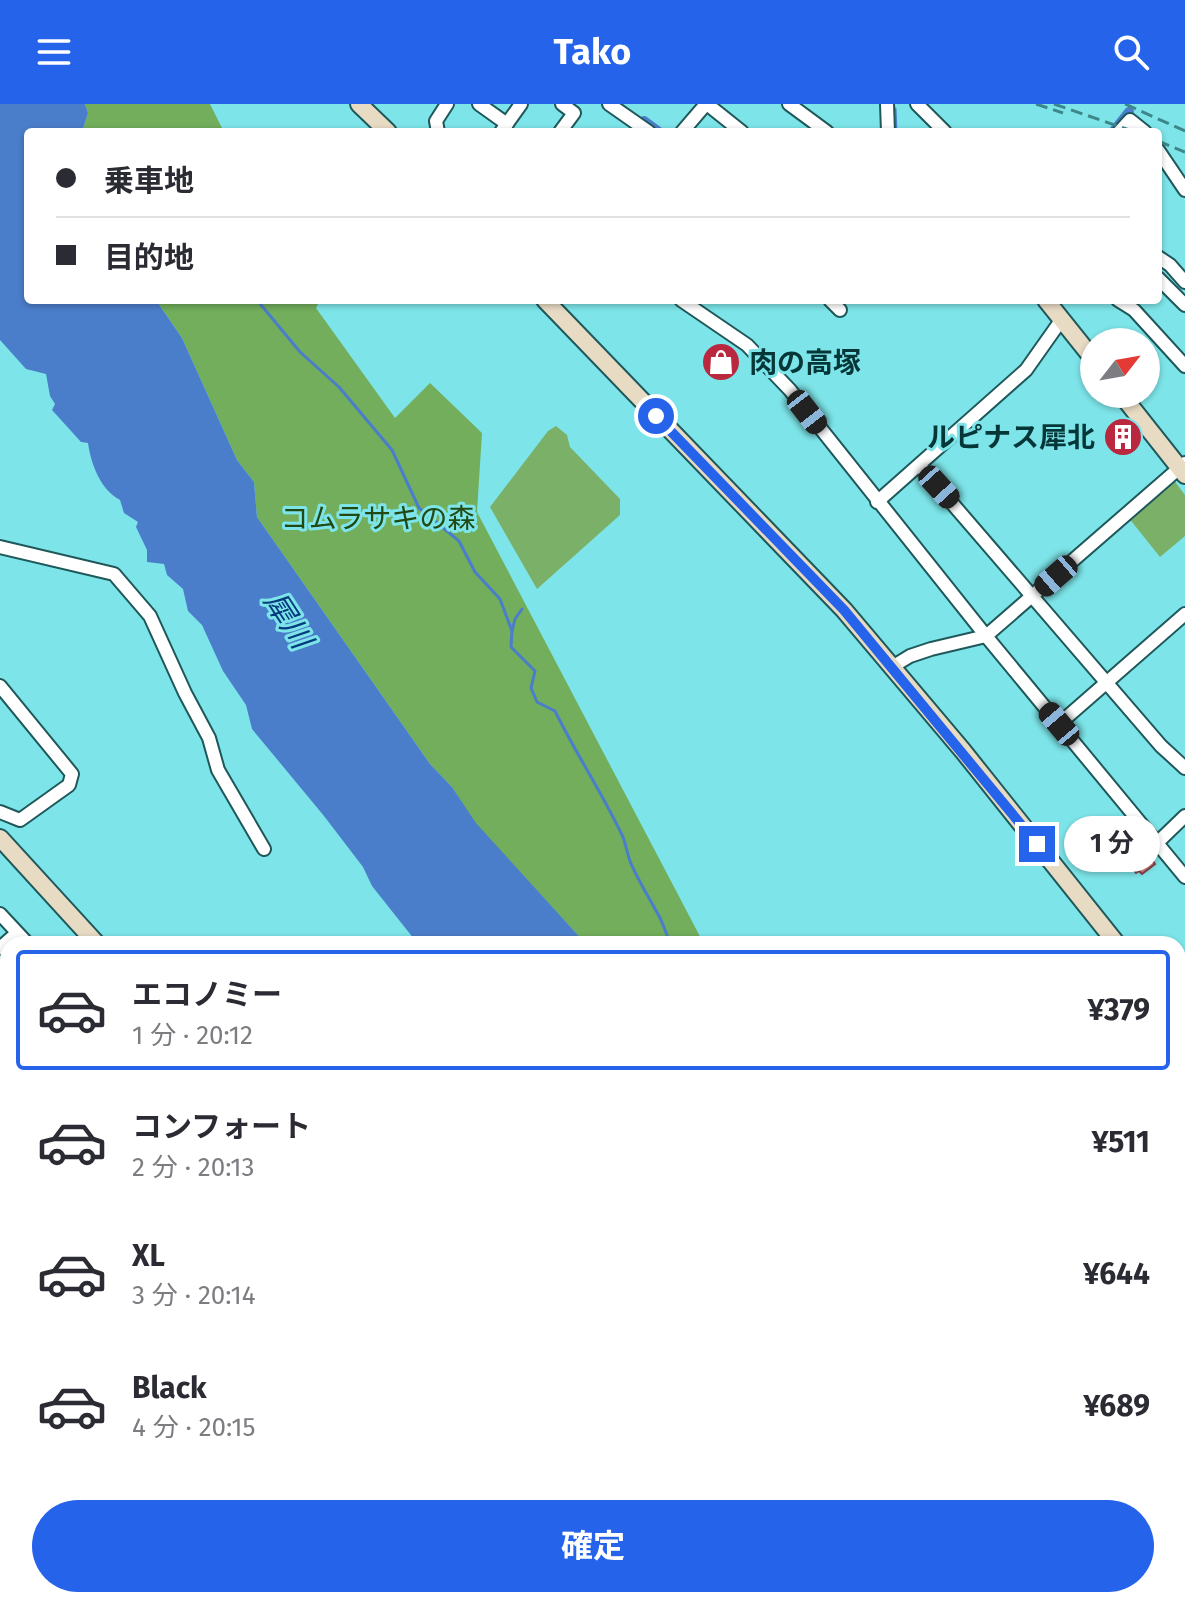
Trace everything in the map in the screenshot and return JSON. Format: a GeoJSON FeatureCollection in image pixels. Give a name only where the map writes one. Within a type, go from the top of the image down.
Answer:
{"type":"FeatureCollection","features":[{"type":"Feature","properties":{"kind":"street"},"geometry":{"type":"LineString","coordinates":[[359,104],[384,128]]}},
{"type":"Feature","properties":{"kind":"street"},"geometry":{"type":"LineString","coordinates":[[437,128],[436,121],[447,104]]}},
{"type":"Feature","properties":{"kind":"street"},"geometry":{"type":"LineString","coordinates":[[479,104],[504,128],[521,104]]}},
{"type":"Feature","properties":{"kind":"street"},"geometry":{"type":"LineString","coordinates":[[562,104],[574,113],[563,128]]}},
{"type":"Feature","properties":{"kind":"street"},"geometry":{"type":"LineString","coordinates":[[609,104],[643,128]]}},
{"type":"Feature","properties":{"kind":"street"},"geometry":{"type":"LineString","coordinates":[[789,104],[822,128]]}},
{"type":"Feature","properties":{"kind":"street"},"geometry":{"type":"LineString","coordinates":[[887,104],[888,128]]}},
{"type":"Feature","properties":{"kind":"street"},"geometry":{"type":"LineString","coordinates":[[917,104],[941,128]]}},
{"type":"Feature","properties":{"kind":"street"},"geometry":{"type":"LineString","coordinates":[[686,128],[704,105],[736,128]]}},
{"type":"Feature","properties":{"kind":"street"},"geometry":{"type":"LineString","coordinates":[[1123,128],[1130,120],[1140,128]]}},
{"type":"Feature","properties":{"kind":"street"},"geometry":{"type":"LineString","coordinates":[[1162,156],[1185,190]]}},
{"type":"Feature","properties":{"kind":"street"},"geometry":{"type":"LineString","coordinates":[[1162,260],[1185,282]]}},
{"type":"Feature","properties":{"kind":"street"},"geometry":{"type":"LineString","coordinates":[[1162,282],[1185,305]]}},
{"type":"Feature","properties":{"kind":"street"},"geometry":{"type":"LineString","coordinates":[[549,304],[844,610],[1111,936]]}},
{"type":"Feature","properties":{"kind":"street"},"geometry":{"type":"LineString","coordinates":[[687,304],[747,345],[790,390],[877,502],[1185,877]]}},
{"type":"Feature","properties":{"kind":"street"},"geometry":{"type":"LineString","coordinates":[[1124,304],[1134,310],[1185,366]]}},
{"type":"Feature","properties":{"kind":"street"},"geometry":{"type":"LineString","coordinates":[[877,502],[1026,370],[1053,306],[1080,342]]}},
{"type":"Feature","properties":{"kind":"street"},"geometry":{"type":"LineString","coordinates":[[892,667],[910,656],[931,649],[986,636],[1183,469],[1133,408]]}},
{"type":"Feature","properties":{"kind":"street"},"geometry":{"type":"LineString","coordinates":[[920,466],[1161,746],[1185,768]]}},
{"type":"Feature","properties":{"kind":"street"},"geometry":{"type":"LineString","coordinates":[[0,547],[114,574],[150,616],[209,738],[218,770],[264,849]]}},
{"type":"Feature","properties":{"kind":"street"},"geometry":{"type":"LineString","coordinates":[[1059,724],[1185,614]]}},
{"type":"Feature","properties":{"kind":"street"},"geometry":{"type":"LineString","coordinates":[[0,686],[72,774],[69,785],[20,820],[0,812]]}},
{"type":"Feature","properties":{"kind":"street"},"geometry":{"type":"LineString","coordinates":[[1157,843],[1185,816]]}},
{"type":"Feature","properties":{"kind":"street"},"geometry":{"type":"LineString","coordinates":[[0,838],[90,936]]}},
{"type":"Feature","properties":{"kind":"street"},"geometry":{"type":"LineString","coordinates":[[0,914],[20,936]]}},
{"type":"Feature","properties":{"kind":"street"},"geometry":{"type":"LineString","coordinates":[[14,936],[17,933]]}},
{"type":"Feature","properties":{"kind":"green space"},"geometry":{"type":"Polygon","coordinates":[[[85,104],[210,104],[222,128],[83,128],[88,113],[85,104]]]}},
{"type":"Feature","properties":{"kind":"green space","name":"コムラサキの森"},"geometry":{"type":"Polygon","coordinates":[[[159,304],[318,304],[316,308],[395,418],[430,383],[482,433],[477,512],[700,936],[579,936],[475,823],[452,787],[430,764],[257,517],[254,482],[237,460],[182,338],[159,304]]]}},
{"type":"Feature","properties":{"kind":"green space"},"geometry":{"type":"Polygon","coordinates":[[[556,426],[567,435],[570,447],[620,499],[620,515],[537,589],[490,507],[548,431],[556,426]]]}},
{"type":"Feature","properties":{"kind":"green space"},"geometry":{"type":"Polygon","coordinates":[[[1173,479],[1185,495],[1185,536],[1160,557],[1128,517],[1173,479]]]}},
{"type":"Feature","properties":{"kind":"water","name":"犀川"},"geometry":{"type":"Polygon","coordinates":[[[0,104],[85,104],[88,113],[83,128],[24,128],[24,304],[159,304],[182,338],[237,460],[254,482],[257,517],[430,764],[452,787],[476,823],[579,936],[412,936],[372,886],[363,867],[324,816],[252,729],[246,705],[223,671],[202,625],[188,611],[183,589],[167,575],[164,564],[147,562],[147,550],[136,527],[138,522],[124,513],[120,500],[102,483],[91,459],[88,443],[81,442],[52,410],[55,404],[50,396],[46,374],[26,369],[0,340],[0,104]]]}},
{"type":"Feature","properties":{"kind":"building","name":"ルピナス犀北"},"geometry":{"type":"Polygon","coordinates":[[[1120,423],[1135,442],[1124,450],[1111,431],[1120,423]]]}},
{"type":"Feature","properties":{"kind":"building"},"geometry":{"type":"Polygon","coordinates":[[[1138,840],[1155,864],[1142,874],[1139,871],[1136,873],[1121,853],[1138,840]]]}},
{"type":"Feature","properties":{"kind":"waterway"},"geometry":{"type":"LineString","coordinates":[[895,109],[896,128]]}},
{"type":"Feature","properties":{"kind":"waterway"},"geometry":{"type":"LineString","coordinates":[[1116,128],[1129,112]]}},
{"type":"Feature","properties":{"kind":"waterway"},"geometry":{"type":"LineString","coordinates":[[644,121],[654,128]]}},
{"type":"Feature","properties":{"kind":"waterway"},"geometry":{"type":"LineString","coordinates":[[260,304],[300,352],[339,387],[392,450],[419,508],[459,541],[475,572],[500,599],[512,631],[511,647],[535,671],[531,688],[537,702],[555,711],[615,821],[633,868],[668,936]]}},
{"type":"Feature","properties":{"kind":"waterway"},"geometry":{"type":"LineString","coordinates":[[512,631],[522,609]]}},
{"type":"Feature","properties":{"kind":"railway"},"geometry":{"type":"LineString","coordinates":[[1036,104],[1063,113]]}},
{"type":"Feature","properties":{"kind":"railway"},"geometry":{"type":"LineString","coordinates":[[1054,104],[1123,128]]}},
{"type":"Feature","properties":{"kind":"railway"},"geometry":{"type":"LineString","coordinates":[[1125,104],[1185,131]]}},
{"type":"Feature","properties":{"kind":"railway"},"geometry":{"type":"LineString","coordinates":[[1162,143],[1185,152]]}},
{"type":"Feature","properties":{"kind":"place","name":"肉の高塚"},"geometry":{"type":"Point","coordinates":[721,362]}},
{"type":"Feature","properties":{"kind":"place","name":"ルピナス犀北"},"geometry":{"type":"Point","coordinates":[1123,437]}},
{"type":"Feature","properties":{"kind":"route"},"geometry":{"type":"LineString","coordinates":[[656,416],[844,610],[1037,844]]}}]}
